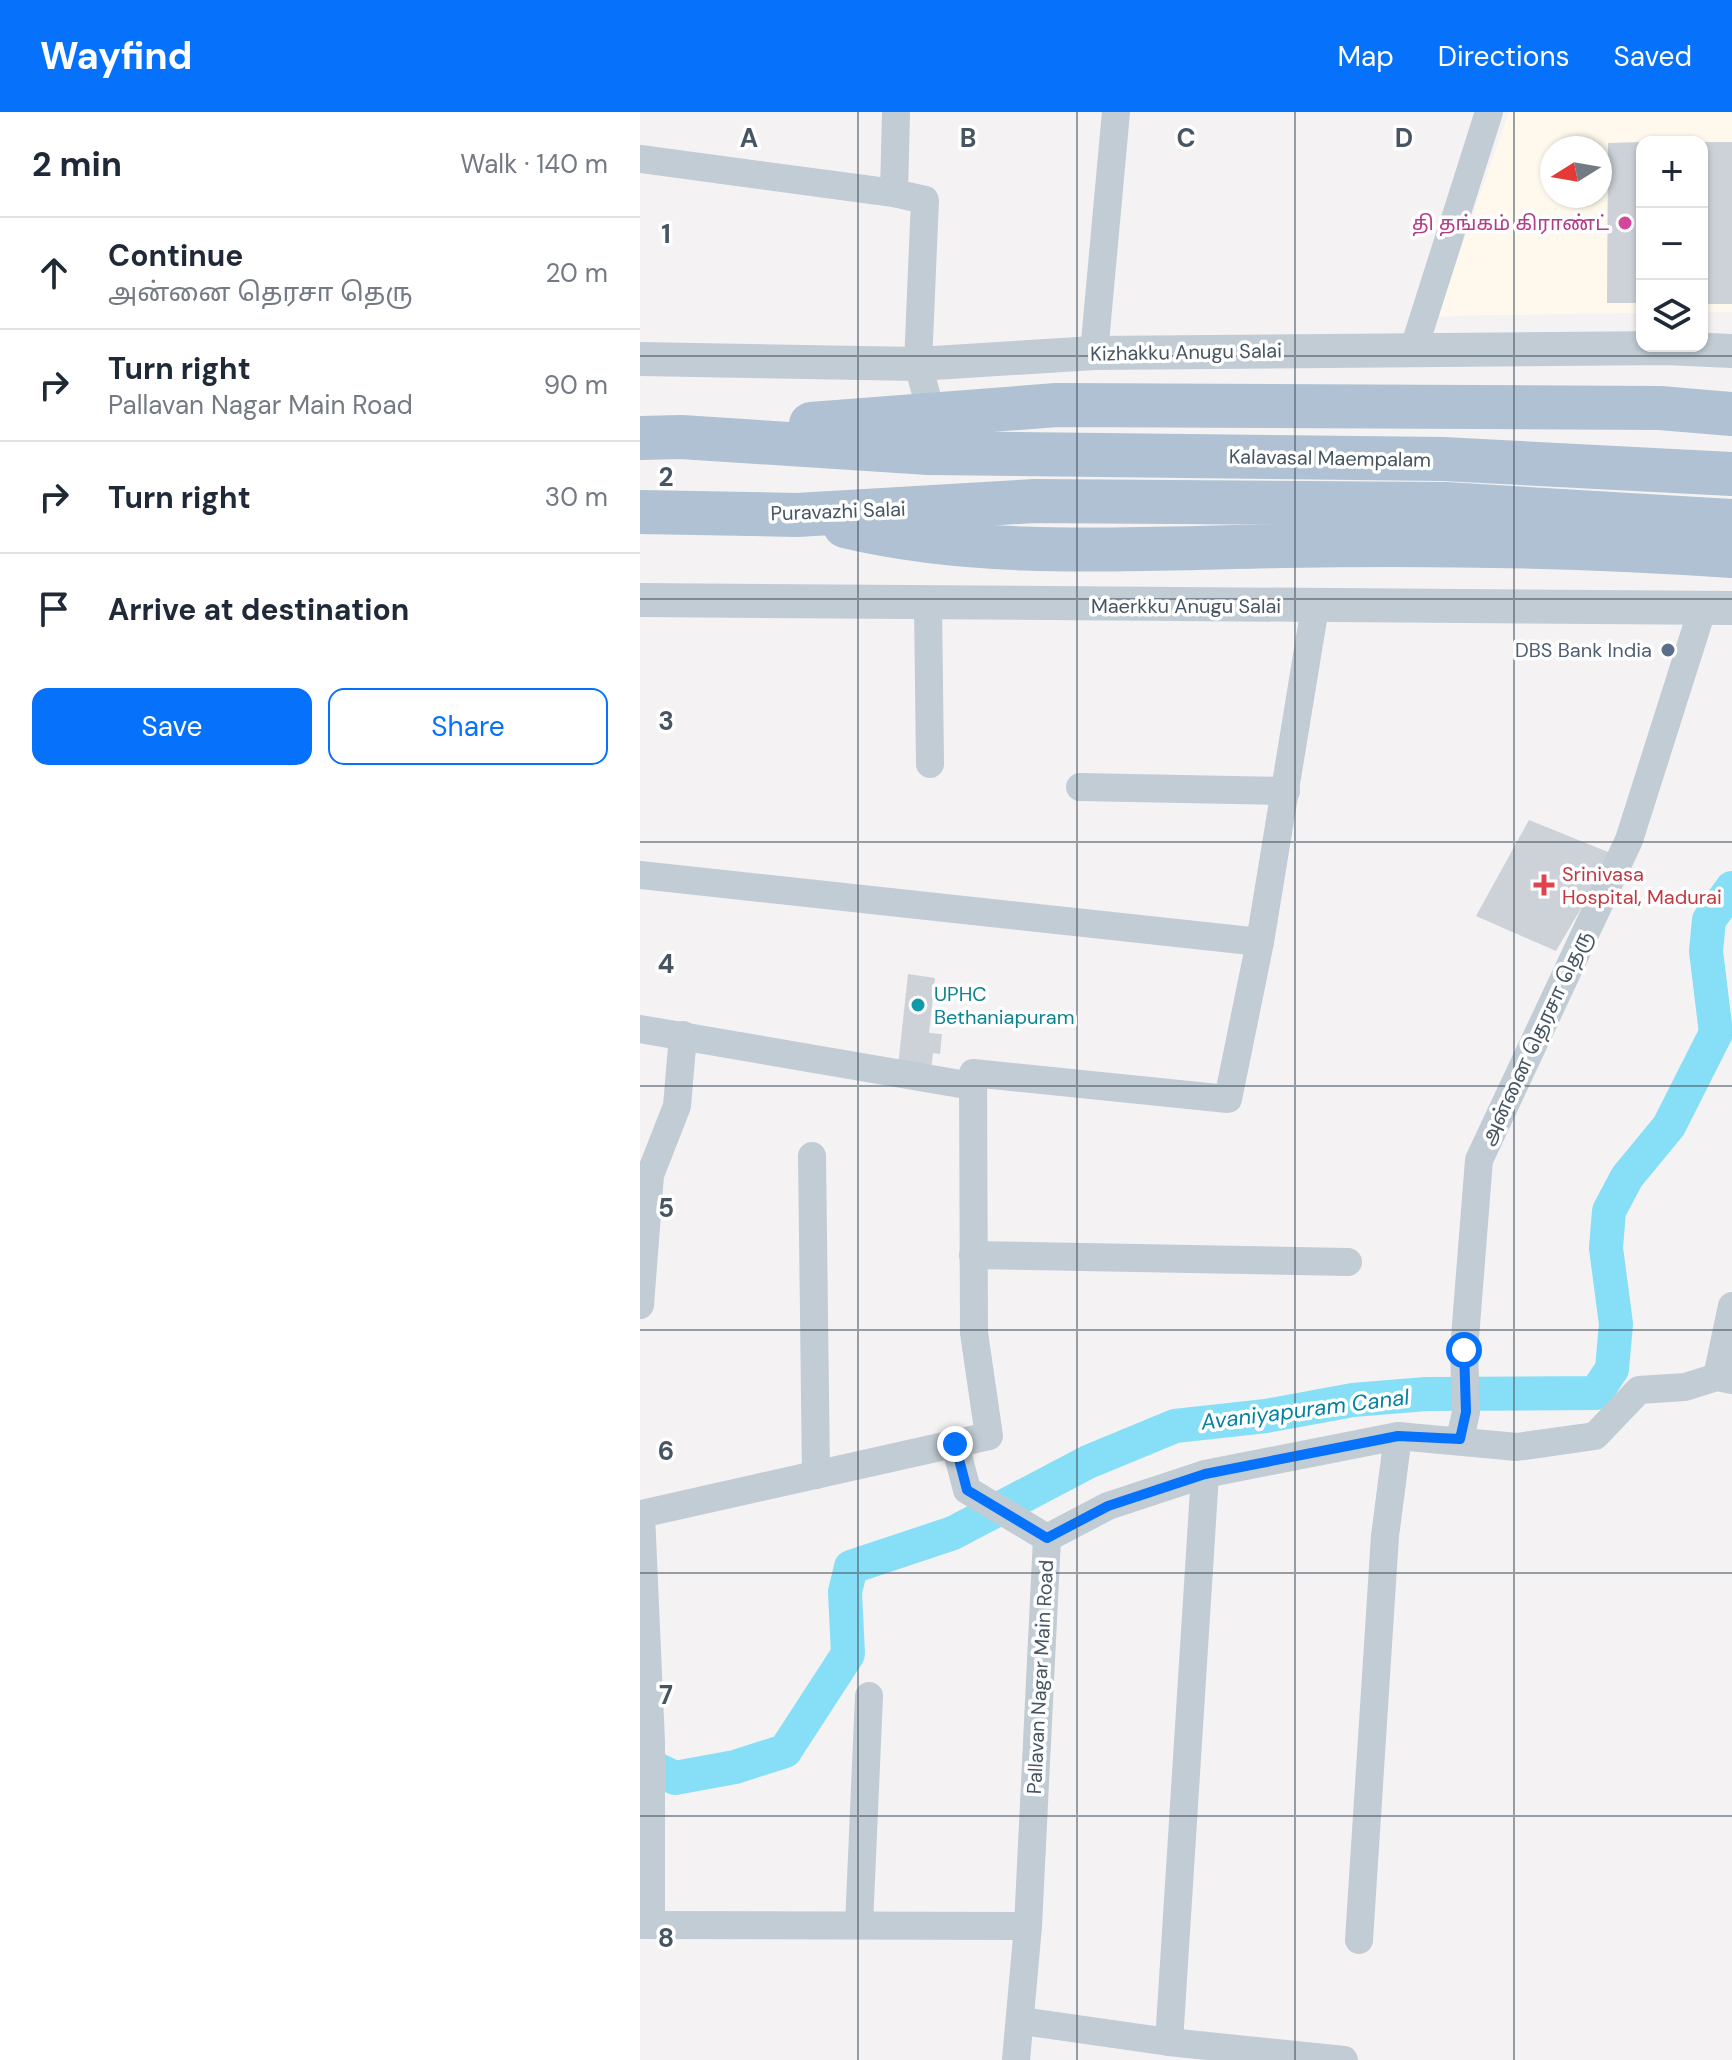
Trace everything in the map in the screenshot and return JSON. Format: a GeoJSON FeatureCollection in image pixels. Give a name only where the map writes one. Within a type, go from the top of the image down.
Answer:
{"type":"FeatureCollection","features":[{"type":"Feature","properties":{"kind":"main road"},"geometry":{"type":"LineString","coordinates":[[660,438],[930,433],[1057,405],[1660,408],[1732,414]]}},
{"type":"Feature","properties":{"kind":"main road","name":"Kalavasal Maempalam"},"geometry":{"type":"LineString","coordinates":[[930,433],[1732,474]]}},
{"type":"Feature","properties":{"kind":"main road","name":"Puravazhi Salai"},"geometry":{"type":"LineString","coordinates":[[640,512],[797,515],[1035,501],[1445,504],[1732,521]]}},
{"type":"Feature","properties":{"kind":"main road"},"geometry":{"type":"LineString","coordinates":[[797,515],[907,541],[1043,550],[1422,544],[1616,548],[1732,556]]}},
{"type":"Feature","properties":{"kind":"street"},"geometry":{"type":"LineString","coordinates":[[894,193],[896,112]]}},
{"type":"Feature","properties":{"kind":"street"},"geometry":{"type":"LineString","coordinates":[[1094,353],[1116,112]]}},
{"type":"Feature","properties":{"kind":"street"},"geometry":{"type":"LineString","coordinates":[[1414,348],[1489,112]]}},
{"type":"Feature","properties":{"kind":"street"},"geometry":{"type":"LineString","coordinates":[[640,159],[894,193],[925,200],[918,364],[930,433]]}},
{"type":"Feature","properties":{"kind":"street","name":"Kizhakku Anugu Salai"},"geometry":{"type":"LineString","coordinates":[[640,359],[918,364],[1094,353],[1414,348],[1732,351]]}},
{"type":"Feature","properties":{"kind":"street","name":"Maerkku Anugu Salai"},"geometry":{"type":"LineString","coordinates":[[640,600],[928,605],[1717,608]]}},
{"type":"Feature","properties":{"kind":"street"},"geometry":{"type":"LineString","coordinates":[[928,605],[930,764]]}},
{"type":"Feature","properties":{"kind":"street"},"geometry":{"type":"LineString","coordinates":[[641,1514],[989,1436],[974,1333],[973,1073],[1228,1099],[1260,942],[1315,607]]}},
{"type":"Feature","properties":{"kind":"street","name":"அன்னை தெரசா தெரு"},"geometry":{"type":"LineString","coordinates":[[1463,1426],[1464,1350],[1479,1160],[1629,840],[1717,608]]}},
{"type":"Feature","properties":{"kind":"street"},"geometry":{"type":"LineString","coordinates":[[1080,787],[1286,791]]}},
{"type":"Feature","properties":{"kind":"street"},"geometry":{"type":"LineString","coordinates":[[640,875],[1260,942]]}},
{"type":"Feature","properties":{"kind":"street"},"geometry":{"type":"LineString","coordinates":[[640,1029],[972,1086]]}},
{"type":"Feature","properties":{"kind":"street"},"geometry":{"type":"LineString","coordinates":[[640,1305],[650,1175],[677,1106],[683,1035]]}},
{"type":"Feature","properties":{"kind":"street"},"geometry":{"type":"LineString","coordinates":[[812,1156],[816,1475]]}},
{"type":"Feature","properties":{"kind":"street"},"geometry":{"type":"LineString","coordinates":[[973,1255],[1348,1262]]}},
{"type":"Feature","properties":{"kind":"street"},"geometry":{"type":"LineString","coordinates":[[1724,1379],[1732,1306]]}},
{"type":"Feature","properties":{"kind":"street","name":"Pallavan Nagar Main Road"},"geometry":{"type":"LineString","coordinates":[[1016,2060],[1022,2021],[1028,1926],[1037,1532],[1205,1474],[1398,1436],[1463,1426],[1517,1447],[1595,1436],[1639,1390],[1685,1387],[1724,1379]]}},
{"type":"Feature","properties":{"kind":"street"},"geometry":{"type":"LineString","coordinates":[[1359,1940],[1385,1536],[1398,1436]]}},
{"type":"Feature","properties":{"kind":"street"},"geometry":{"type":"LineString","coordinates":[[955,1444],[967,1490],[1037,1532]]}},
{"type":"Feature","properties":{"kind":"street"},"geometry":{"type":"LineString","coordinates":[[1169,2042],[1205,1474]]}},
{"type":"Feature","properties":{"kind":"street"},"geometry":{"type":"LineString","coordinates":[[640,1507],[643,1643],[651,1742],[645,1925],[1028,1926]]}},
{"type":"Feature","properties":{"kind":"street"},"geometry":{"type":"LineString","coordinates":[[859,1925],[869,1696]]}},
{"type":"Feature","properties":{"kind":"street"},"geometry":{"type":"LineString","coordinates":[[1022,2021],[1169,2042],[1344,2060]]}},
{"type":"Feature","properties":{"kind":"shaded area"},"geometry":{"type":"Polygon","coordinates":[[[1509,112],[1732,112],[1732,312],[1708,312],[1708,136],[1636,136],[1636,313],[1437,316],[1509,112]]]}},
{"type":"Feature","properties":{"kind":"building","name":"தி தங்கம் கிராண்ட்"},"geometry":{"type":"Polygon","coordinates":[[[1636,142],[1636,303],[1607,303],[1612,143],[1636,142]]]}},
{"type":"Feature","properties":{"kind":"building"},"geometry":{"type":"Polygon","coordinates":[[[1708,142],[1732,142],[1732,304],[1708,304],[1708,142]]]}},
{"type":"Feature","properties":{"kind":"building","name":"Srinivasa Hospital, Madurai"},"geometry":{"type":"Polygon","coordinates":[[[1529,820],[1613,854],[1556,951],[1476,916],[1529,820]]]}},
{"type":"Feature","properties":{"kind":"building","name":"UPHC Bethaniapuram"},"geometry":{"type":"Polygon","coordinates":[[[908,974],[935,978],[929,1033],[942,1034],[940,1054],[933,1053],[931,1070],[898,1066],[908,974]]]}},
{"type":"Feature","properties":{"kind":"waterway","name":"Avaniyapuram Canal"},"geometry":{"type":"LineString","coordinates":[[640,1761],[675,1778],[735,1767],[785,1751],[848,1654],[845,1592],[851,1567],[953,1533],[1088,1462],[1175,1426],[1266,1416],[1353,1400],[1426,1394],[1596,1393],[1612,1369],[1616,1324],[1606,1248],[1609,1211],[1627,1177],[1669,1126],[1716,1033],[1706,951],[1709,920],[1732,888]]}},
{"type":"Feature","properties":{"kind":"place","name":"தி தங்கம் கிராண்ட்"},"geometry":{"type":"Point","coordinates":[1625,223]}},
{"type":"Feature","properties":{"kind":"place","name":"DBS Bank India"},"geometry":{"type":"Point","coordinates":[1668,650]}},
{"type":"Feature","properties":{"kind":"place","name":"Srinivasa Hospital, Madurai"},"geometry":{"type":"Point","coordinates":[1544,885]}},
{"type":"Feature","properties":{"kind":"place","name":"UPHC Bethaniapuram"},"geometry":{"type":"Point","coordinates":[918,1005]}},
{"type":"Feature","properties":{"kind":"route"},"geometry":{"type":"LineString","coordinates":[[955,1444],[967,1490],[1047,1538],[1108,1506],[1205,1474],[1398,1436],[1460,1439],[1466,1412],[1464,1350]]}}]}
